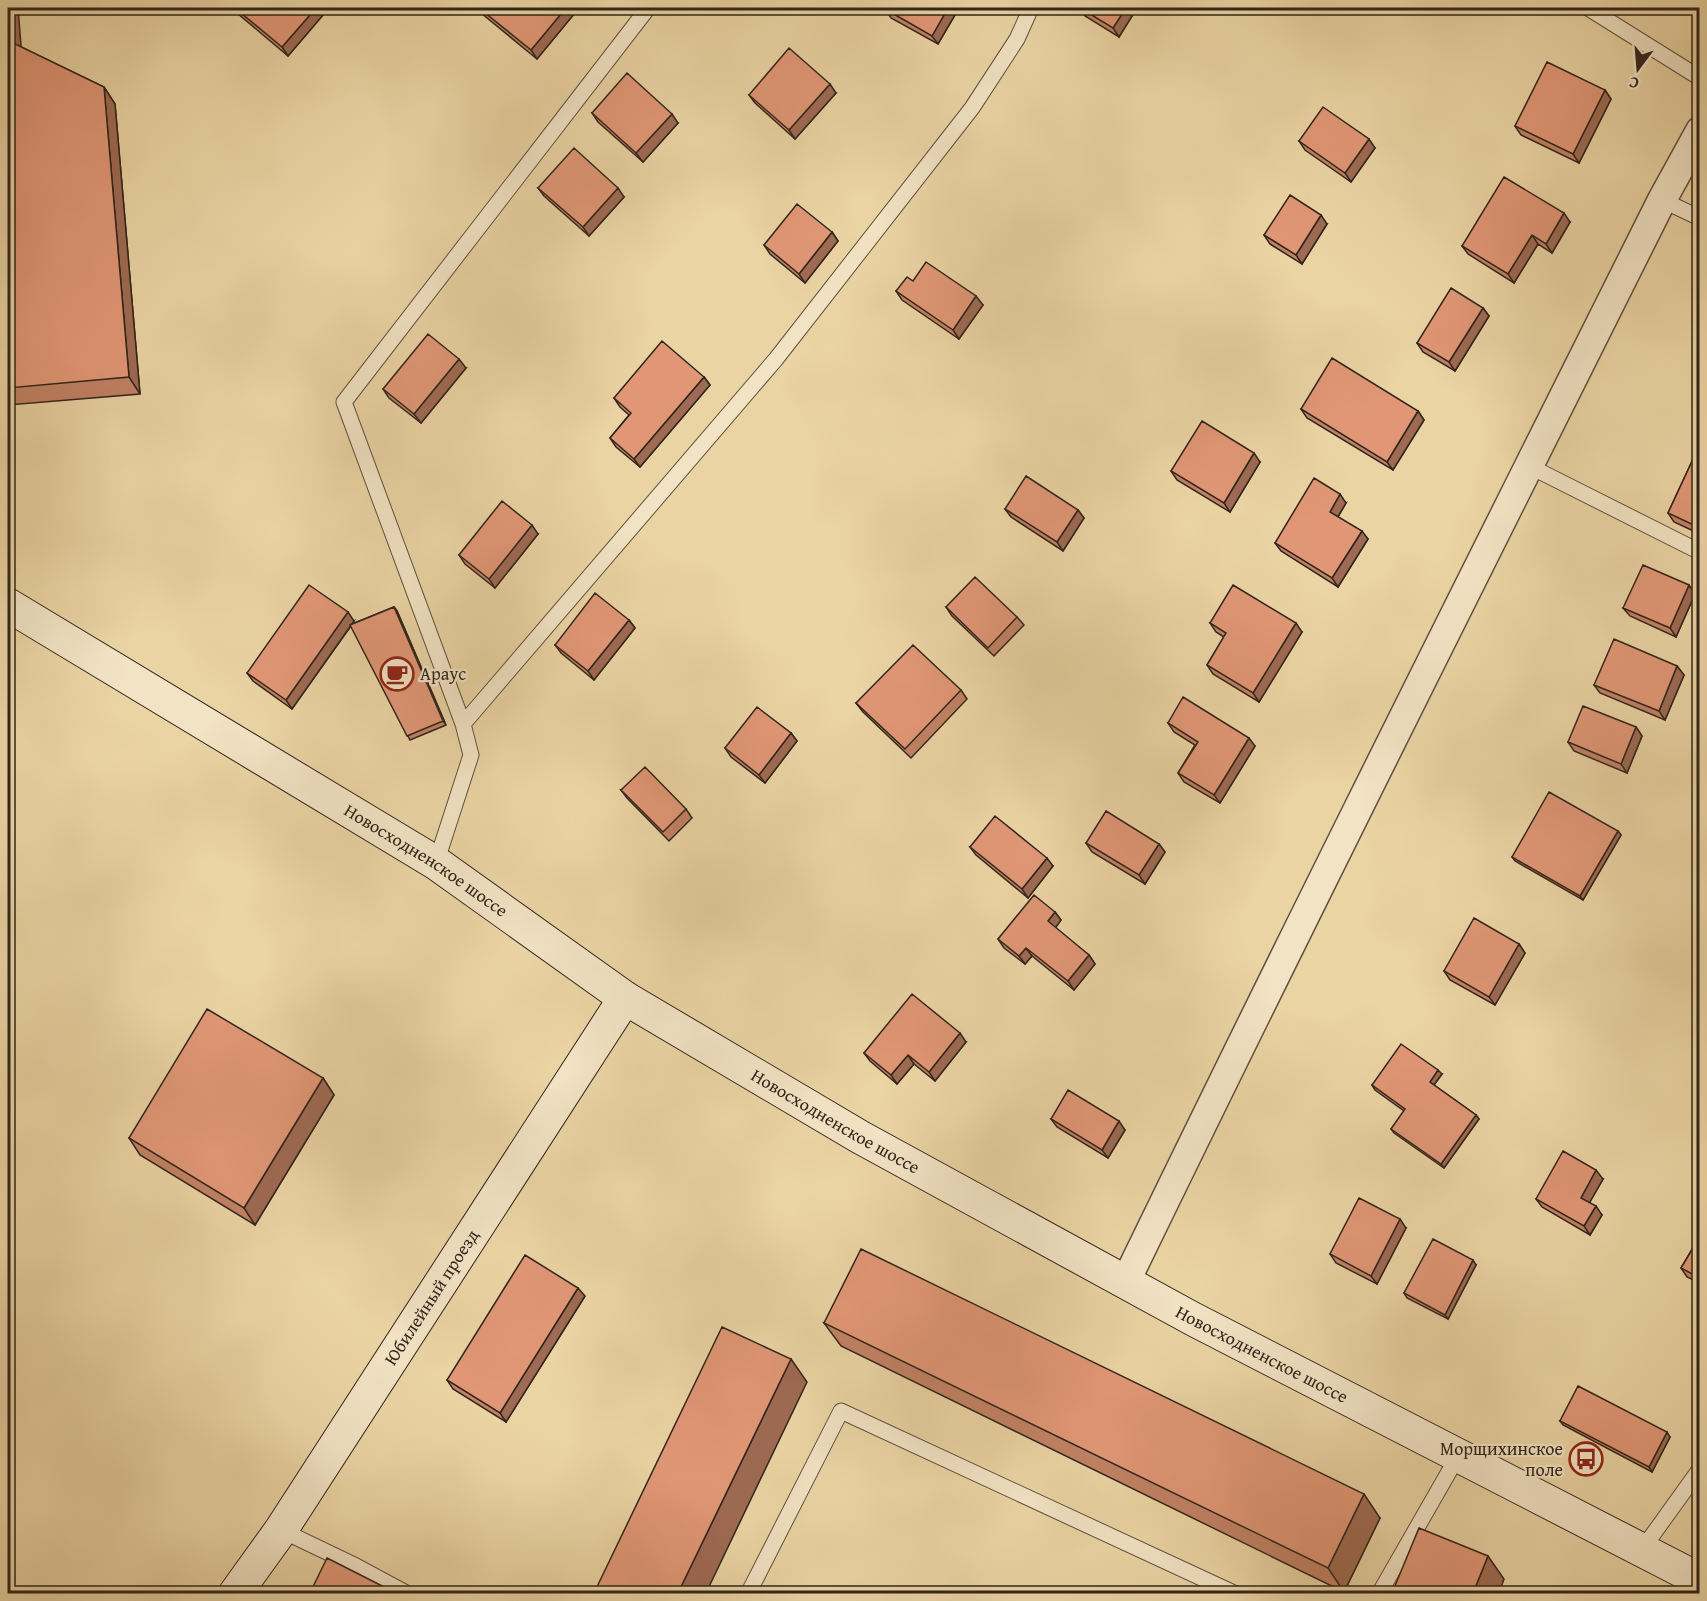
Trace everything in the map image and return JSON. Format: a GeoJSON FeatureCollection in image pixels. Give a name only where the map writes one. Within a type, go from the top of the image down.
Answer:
{"type":"FeatureCollection","features":[{"type":"Feature","properties":{"kind":"main road","name":"Новосходненское шоссе"},"geometry":{"type":"LineString","coordinates":[[8,605],[436,863],[625,998],[861,1137],[1125,1283],[1700,1580]]}},
{"type":"Feature","properties":{"kind":"main road","name":"Юбилейный проезд"},"geometry":{"type":"LineString","coordinates":[[235,1593],[281,1530],[625,998]]}},
{"type":"Feature","properties":{"kind":"street"},"geometry":{"type":"LineString","coordinates":[[1125,1283],[1254,1018],[1529,466],[1662,200],[1700,131]]}},
{"type":"Feature","properties":{"kind":"lane"},"geometry":{"type":"LineString","coordinates":[[436,863],[471,755],[463,724],[344,402],[648,8]]}},
{"type":"Feature","properties":{"kind":"lane"},"geometry":{"type":"LineString","coordinates":[[463,724],[776,359],[972,108],[1017,39],[1031,8]]}},
{"type":"Feature","properties":{"kind":"lane"},"geometry":{"type":"LineString","coordinates":[[1588,8],[1700,78]]}},
{"type":"Feature","properties":{"kind":"lane"},"geometry":{"type":"LineString","coordinates":[[1662,200],[1700,218]]}},
{"type":"Feature","properties":{"kind":"lane"},"geometry":{"type":"LineString","coordinates":[[1529,466],[1700,552]]}},
{"type":"Feature","properties":{"kind":"lane"},"geometry":{"type":"LineString","coordinates":[[748,1593],[841,1411],[1236,1593]]}},
{"type":"Feature","properties":{"kind":"lane"},"geometry":{"type":"LineString","coordinates":[[1379,1593],[1458,1456]]}},
{"type":"Feature","properties":{"kind":"lane"},"geometry":{"type":"LineString","coordinates":[[1641,1551],[1700,1468]]}},
{"type":"Feature","properties":{"kind":"lane"},"geometry":{"type":"LineString","coordinates":[[281,1530],[354,1571],[408,1593]]}},
{"type":"Feature","properties":{"kind":"building"},"geometry":{"type":"Polygon","coordinates":[[[8,8],[11,42],[104,87],[129,377],[8,388],[8,8]]]}},
{"type":"Feature","properties":{"kind":"building"},"geometry":{"type":"Polygon","coordinates":[[[235,8],[316,8],[282,47],[235,8]]]}},
{"type":"Feature","properties":{"kind":"building"},"geometry":{"type":"Polygon","coordinates":[[[479,8],[566,8],[531,50],[479,8]]]}},
{"type":"Feature","properties":{"kind":"building"},"geometry":{"type":"Polygon","coordinates":[[[886,8],[948,8],[932,36],[886,8]]]}},
{"type":"Feature","properties":{"kind":"building"},"geometry":{"type":"Polygon","coordinates":[[[1080,8],[1126,8],[1113,28],[1080,8]]]}},
{"type":"Feature","properties":{"kind":"building"},"geometry":{"type":"Polygon","coordinates":[[[789,48],[830,84],[789,130],[749,95],[789,48]]]}},
{"type":"Feature","properties":{"kind":"building"},"geometry":{"type":"Polygon","coordinates":[[[1547,62],[1605,90],[1573,154],[1515,126],[1547,62]]]}},
{"type":"Feature","properties":{"kind":"building"},"geometry":{"type":"Polygon","coordinates":[[[627,73],[672,114],[636,153],[592,113],[627,73]]]}},
{"type":"Feature","properties":{"kind":"building"},"geometry":{"type":"Polygon","coordinates":[[[1323,107],[1369,139],[1345,173],[1299,141],[1323,107]]]}},
{"type":"Feature","properties":{"kind":"building"},"geometry":{"type":"Polygon","coordinates":[[[574,148],[618,188],[583,227],[538,188],[574,148]]]}},
{"type":"Feature","properties":{"kind":"building"},"geometry":{"type":"Polygon","coordinates":[[[1504,177],[1564,213],[1546,244],[1532,235],[1508,274],[1462,246],[1504,177]]]}},
{"type":"Feature","properties":{"kind":"building"},"geometry":{"type":"Polygon","coordinates":[[[1290,195],[1321,215],[1296,255],[1264,235],[1290,195]]]}},
{"type":"Feature","properties":{"kind":"building"},"geometry":{"type":"Polygon","coordinates":[[[797,204],[832,232],[799,274],[764,245],[797,204]]]}},
{"type":"Feature","properties":{"kind":"building"},"geometry":{"type":"Polygon","coordinates":[[[926,262],[976,296],[953,330],[896,291],[907,277],[913,281],[926,262]]]}},
{"type":"Feature","properties":{"kind":"building"},"geometry":{"type":"Polygon","coordinates":[[[1451,288],[1483,308],[1449,362],[1417,343],[1451,288]]]}},
{"type":"Feature","properties":{"kind":"building"},"geometry":{"type":"Polygon","coordinates":[[[428,334],[459,359],[414,414],[383,389],[428,334]]]}},
{"type":"Feature","properties":{"kind":"building"},"geometry":{"type":"Polygon","coordinates":[[[662,341],[704,377],[634,459],[610,438],[631,413],[614,398],[662,341]]]}},
{"type":"Feature","properties":{"kind":"building"},"geometry":{"type":"Polygon","coordinates":[[[1332,358],[1418,411],[1387,462],[1301,409],[1332,358]]]}},
{"type":"Feature","properties":{"kind":"building"},"geometry":{"type":"Polygon","coordinates":[[[1202,421],[1254,453],[1224,503],[1171,471],[1202,421]]]}},
{"type":"Feature","properties":{"kind":"building"},"geometry":{"type":"Polygon","coordinates":[[[1700,444],[1700,528],[1668,513],[1700,444]]]}},
{"type":"Feature","properties":{"kind":"building"},"geometry":{"type":"Polygon","coordinates":[[[1026,476],[1078,510],[1057,542],[1005,509],[1026,476]]]}},
{"type":"Feature","properties":{"kind":"building"},"geometry":{"type":"Polygon","coordinates":[[[1314,478],[1340,494],[1330,512],[1362,531],[1332,578],[1275,543],[1314,478]]]}},
{"type":"Feature","properties":{"kind":"building"},"geometry":{"type":"Polygon","coordinates":[[[502,501],[532,525],[489,579],[459,555],[502,501]]]}},
{"type":"Feature","properties":{"kind":"building"},"geometry":{"type":"Polygon","coordinates":[[[1643,565],[1689,585],[1670,628],[1623,608],[1643,565]]]}},
{"type":"Feature","properties":{"kind":"building"},"geometry":{"type":"Polygon","coordinates":[[[975,577],[1017,617],[988,648],[946,607],[975,577]]]}},
{"type":"Feature","properties":{"kind":"building"},"geometry":{"type":"Polygon","coordinates":[[[309,585],[348,612],[286,700],[247,673],[309,585]]]}},
{"type":"Feature","properties":{"kind":"building"},"geometry":{"type":"Polygon","coordinates":[[[1233,585],[1296,623],[1253,693],[1207,665],[1226,633],[1210,623],[1233,585]]]}},
{"type":"Feature","properties":{"kind":"building"},"geometry":{"type":"Polygon","coordinates":[[[595,593],[629,620],[588,671],[555,645],[595,593]]]}},
{"type":"Feature","properties":{"kind":"building"},"geometry":{"type":"Polygon","coordinates":[[[394,607],[443,721],[407,736],[350,625],[394,607]]]}},
{"type":"Feature","properties":{"kind":"building"},"geometry":{"type":"Polygon","coordinates":[[[1614,639],[1677,666],[1659,711],[1594,685],[1614,639]]]}},
{"type":"Feature","properties":{"kind":"building"},"geometry":{"type":"Polygon","coordinates":[[[913,645],[961,690],[905,749],[856,703],[913,645]]]}},
{"type":"Feature","properties":{"kind":"building"},"geometry":{"type":"Polygon","coordinates":[[[1183,697],[1249,738],[1214,795],[1178,773],[1198,742],[1168,723],[1183,697]]]}},
{"type":"Feature","properties":{"kind":"building"},"geometry":{"type":"Polygon","coordinates":[[[1583,706],[1636,727],[1621,764],[1568,742],[1583,706]]]}},
{"type":"Feature","properties":{"kind":"building"},"geometry":{"type":"Polygon","coordinates":[[[757,707],[791,733],[759,775],[725,748],[757,707]]]}},
{"type":"Feature","properties":{"kind":"building"},"geometry":{"type":"Polygon","coordinates":[[[645,767],[686,809],[663,832],[621,790],[645,767]]]}},
{"type":"Feature","properties":{"kind":"building"},"geometry":{"type":"Polygon","coordinates":[[[1549,792],[1618,831],[1580,896],[1512,857],[1549,792]]]}},
{"type":"Feature","properties":{"kind":"building"},"geometry":{"type":"Polygon","coordinates":[[[1106,811],[1159,844],[1139,875],[1086,843],[1106,811]]]}},
{"type":"Feature","properties":{"kind":"building"},"geometry":{"type":"Polygon","coordinates":[[[995,816],[1047,858],[1022,889],[970,847],[995,816]]]}},
{"type":"Feature","properties":{"kind":"building"},"geometry":{"type":"Polygon","coordinates":[[[1034,895],[1055,912],[1048,921],[1089,955],[1068,981],[1026,948],[1019,956],[998,939],[1034,895]]]}},
{"type":"Feature","properties":{"kind":"building"},"geometry":{"type":"Polygon","coordinates":[[[1474,918],[1519,944],[1489,997],[1444,971],[1474,918]]]}},
{"type":"Feature","properties":{"kind":"building"},"geometry":{"type":"Polygon","coordinates":[[[912,994],[960,1033],[929,1072],[908,1055],[891,1075],[864,1053],[912,994]]]}},
{"type":"Feature","properties":{"kind":"building"},"geometry":{"type":"Polygon","coordinates":[[[207,1009],[323,1078],[244,1208],[129,1138],[207,1009]]]}},
{"type":"Feature","properties":{"kind":"building"},"geometry":{"type":"Polygon","coordinates":[[[1401,1044],[1438,1070],[1430,1082],[1476,1115],[1441,1164],[1391,1129],[1405,1109],[1372,1085],[1401,1044]]]}},
{"type":"Feature","properties":{"kind":"building"},"geometry":{"type":"Polygon","coordinates":[[[1068,1090],[1119,1121],[1102,1150],[1051,1119],[1068,1090]]]}},
{"type":"Feature","properties":{"kind":"building"},"geometry":{"type":"Polygon","coordinates":[[[1563,1151],[1596,1170],[1581,1198],[1596,1206],[1584,1226],[1536,1199],[1563,1151]]]}},
{"type":"Feature","properties":{"kind":"building"},"geometry":{"type":"Polygon","coordinates":[[[1359,1198],[1400,1219],[1371,1276],[1330,1254],[1359,1198]]]}},
{"type":"Feature","properties":{"kind":"building"},"geometry":{"type":"Polygon","coordinates":[[[1700,1236],[1700,1278],[1681,1268],[1700,1236]]]}},
{"type":"Feature","properties":{"kind":"building"},"geometry":{"type":"Polygon","coordinates":[[[1433,1239],[1473,1260],[1445,1315],[1404,1293],[1433,1239]]]}},
{"type":"Feature","properties":{"kind":"building"},"geometry":{"type":"Polygon","coordinates":[[[861,1249],[1364,1494],[1328,1568],[824,1323],[861,1249]]]}},
{"type":"Feature","properties":{"kind":"building"},"geometry":{"type":"Polygon","coordinates":[[[525,1255],[578,1288],[500,1413],[447,1380],[525,1255]]]}},
{"type":"Feature","properties":{"kind":"building"},"geometry":{"type":"Polygon","coordinates":[[[722,1327],[791,1359],[678,1593],[594,1593],[722,1327]]]}},
{"type":"Feature","properties":{"kind":"building"},"geometry":{"type":"Polygon","coordinates":[[[1578,1386],[1667,1432],[1649,1467],[1560,1421],[1578,1386]]]}},
{"type":"Feature","properties":{"kind":"building"},"geometry":{"type":"Polygon","coordinates":[[[1419,1528],[1488,1556],[1473,1593],[1392,1593],[1419,1528]]]}},
{"type":"Feature","properties":{"kind":"building"},"geometry":{"type":"Polygon","coordinates":[[[327,1558],[396,1593],[310,1593],[327,1558]]]}},
{"type":"Feature","properties":{"kind":"place","name":"Араус"},"geometry":{"type":"Point","coordinates":[397,674]}},
{"type":"Feature","properties":{"kind":"place","name":"Морщихинское поле"},"geometry":{"type":"Point","coordinates":[1586,1459]}}]}
